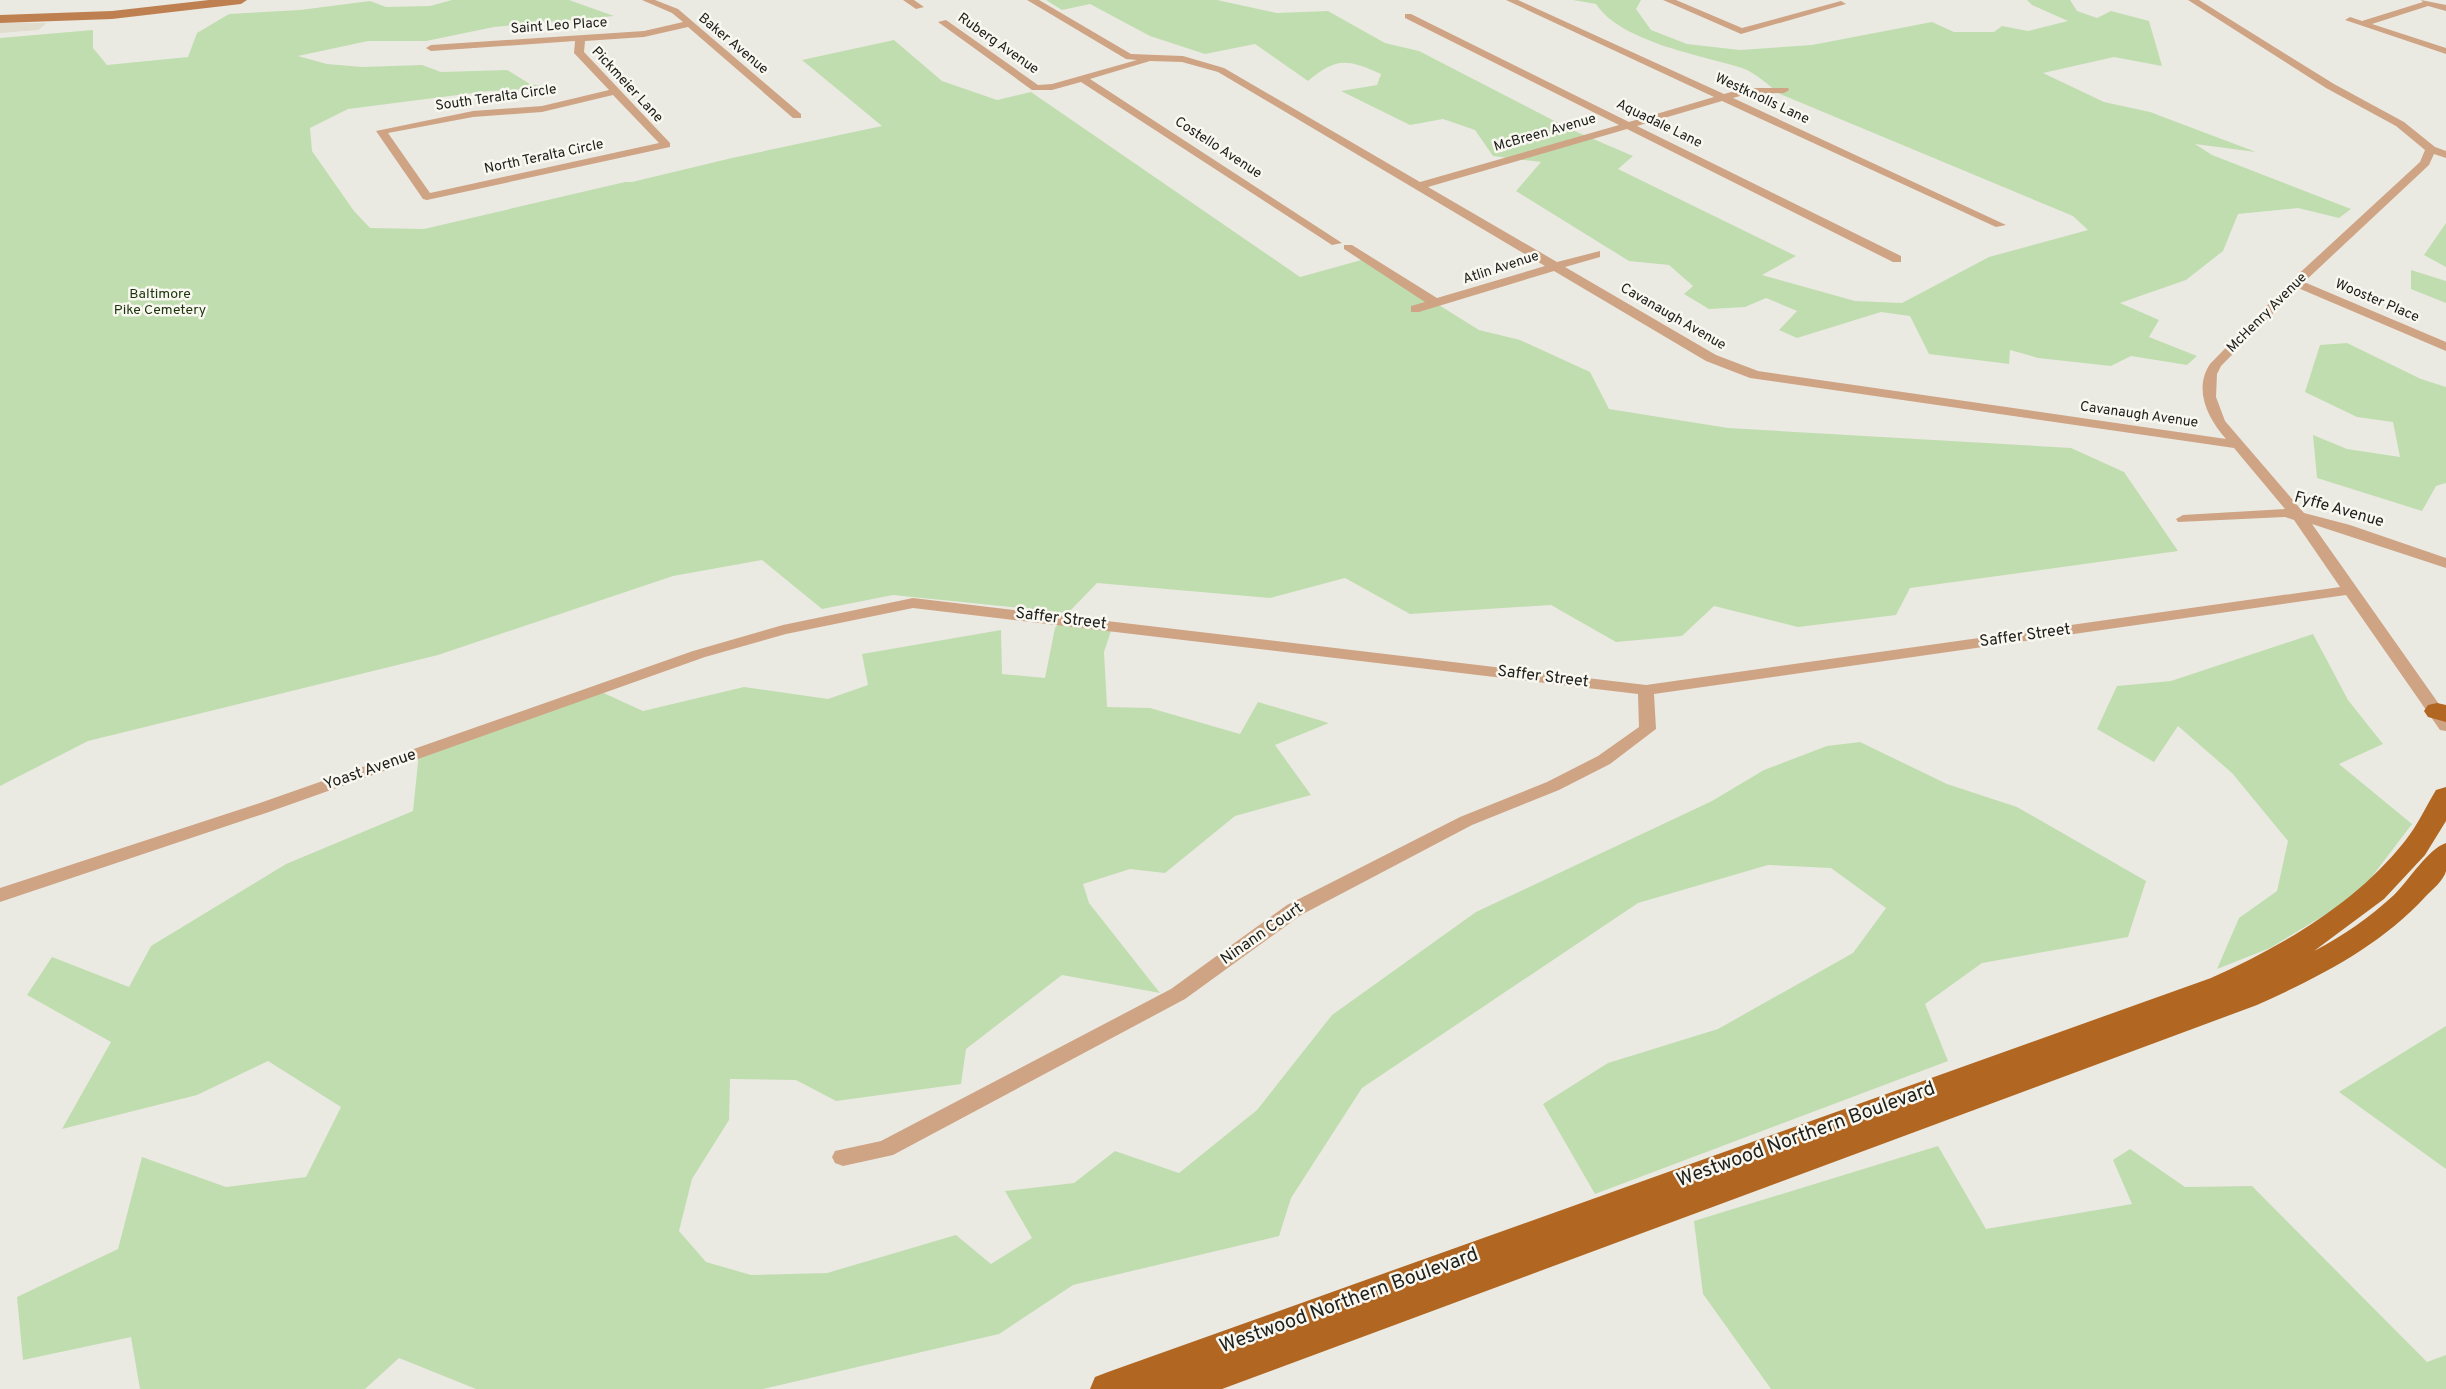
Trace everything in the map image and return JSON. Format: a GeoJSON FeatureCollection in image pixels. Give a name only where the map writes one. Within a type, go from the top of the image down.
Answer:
{"type":"FeatureCollection","features":[{"type":"Feature","properties":{"kind":"main road"},"geometry":{"type":"LineString","coordinates":[[0,19],[112,15],[241,0]]}},
{"type":"Feature","properties":{"kind":"main road","name":"Westwood Northern Boulevard"},"geometry":{"type":"LineString","coordinates":[[1108,1389],[2242,977],[2295,951],[2363,904],[2416,846],[2446,796]]}},
{"type":"Feature","properties":{"kind":"main road","name":"Westwood Northern Boulevard"},"geometry":{"type":"LineString","coordinates":[[1177,1389],[2246,997],[2314,966],[2376,928],[2400,908],[2446,853]]}},
{"type":"Feature","properties":{"kind":"street","name":"Baker Avenue"},"geometry":{"type":"LineString","coordinates":[[647,0],[675,11],[796,116]]}},
{"type":"Feature","properties":{"kind":"street"},"geometry":{"type":"LineString","coordinates":[[908,0],[919,7]]}},
{"type":"Feature","properties":{"kind":"street"},"geometry":{"type":"LineString","coordinates":[[1032,0],[1117,52],[1129,57],[1148,59]]}},
{"type":"Feature","properties":{"kind":"street","name":"Westknolls Lane"},"geometry":{"type":"LineString","coordinates":[[1511,0],[2000,225]]}},
{"type":"Feature","properties":{"kind":"street"},"geometry":{"type":"LineString","coordinates":[[1668,0],[1741,31],[1841,4]]}},
{"type":"Feature","properties":{"kind":"street"},"geometry":{"type":"LineString","coordinates":[[2193,0],[2330,86],[2400,124],[2431,149],[2446,155]]}},
{"type":"Feature","properties":{"kind":"street"},"geometry":{"type":"LineString","coordinates":[[2362,24],[2427,1],[2446,8]]}},
{"type":"Feature","properties":{"kind":"street","name":"Aquadale Lane"},"geometry":{"type":"LineString","coordinates":[[1407,16],[1897,259]]}},
{"type":"Feature","properties":{"kind":"street"},"geometry":{"type":"LineString","coordinates":[[2350,20],[2446,51]]}},
{"type":"Feature","properties":{"kind":"street","name":"Ruberg Avenue"},"geometry":{"type":"LineString","coordinates":[[944,22],[1036,88],[1083,79]]}},
{"type":"Feature","properties":{"kind":"street","name":"Saint Leo Place"},"geometry":{"type":"LineString","coordinates":[[431,48],[644,34],[688,24]]}},
{"type":"Feature","properties":{"kind":"street","name":"Pickmeier Lane"},"geometry":{"type":"LineString","coordinates":[[580,38],[579,53],[666,145]]}},
{"type":"Feature","properties":{"kind":"street"},"geometry":{"type":"LineString","coordinates":[[1083,79],[1148,59]]}},
{"type":"Feature","properties":{"kind":"street","name":"Cavanaugh Avenue"},"geometry":{"type":"LineString","coordinates":[[1148,59],[1183,59],[1213,66],[1711,358],[1755,375],[2239,445]]}},
{"type":"Feature","properties":{"kind":"street","name":"Costello Avenue"},"geometry":{"type":"LineString","coordinates":[[1083,79],[1434,302]]}},
{"type":"Feature","properties":{"kind":"street","name":"McBreen Avenue"},"geometry":{"type":"LineString","coordinates":[[1419,186],[1722,98],[1754,90],[1784,90]]}},
{"type":"Feature","properties":{"kind":"street","name":"South Teralta Circle"},"geometry":{"type":"LineString","coordinates":[[427,197],[381,131],[473,114],[542,109],[615,92]]}},
{"type":"Feature","properties":{"kind":"street","name":"North Teralta Circle"},"geometry":{"type":"LineString","coordinates":[[427,197],[666,145]]}},
{"type":"Feature","properties":{"kind":"street","name":"McHenry Avenue"},"geometry":{"type":"LineString","coordinates":[[2431,149],[2425,163],[2296,283],[2216,364],[2210,374],[2209,397],[2219,422],[2298,515],[2349,590],[2443,717]]}},
{"type":"Feature","properties":{"kind":"street","name":"Atlin Avenue"},"geometry":{"type":"LineString","coordinates":[[1414,309],[1596,254]]}},
{"type":"Feature","properties":{"kind":"street","name":"Wooster Place"},"geometry":{"type":"LineString","coordinates":[[2296,283],[2446,347]]}},
{"type":"Feature","properties":{"kind":"street","name":"Fyffe Avenue"},"geometry":{"type":"LineString","coordinates":[[2183,519],[2270,512],[2298,515],[2346,528],[2446,563]]}},
{"type":"Feature","properties":{"kind":"street","name":"Saffer Street"},"geometry":{"type":"LineString","coordinates":[[739,642],[833,618],[913,603],[930,603],[1646,690],[2349,590]]}},
{"type":"Feature","properties":{"kind":"street","name":"Yoast Avenue"},"geometry":{"type":"LineString","coordinates":[[0,895],[254,810],[739,642]]}},
{"type":"Feature","properties":{"kind":"street","name":"Ninann Court"},"geometry":{"type":"LineString","coordinates":[[843,1157],[885,1149],[1178,994],[1294,910],[1466,821],[1553,786],[1604,760],[1648,729],[1646,690]]}},
{"type":"Feature","properties":{"kind":"shaded area"},"geometry":{"type":"Polygon","coordinates":[[[0,23],[47,23],[38,30],[0,33],[0,23]]]}},
{"type":"Feature","properties":{"kind":"green space","name":"Baltimore Pike Cemetery"},"geometry":{"type":"Polygon","coordinates":[[[452,0],[569,0],[614,16],[494,27],[426,41],[368,41],[298,56],[327,64],[362,67],[422,65],[441,72],[507,70],[530,84],[550,88],[489,91],[348,109],[310,128],[312,151],[354,211],[370,228],[424,229],[882,126],[802,60],[894,40],[942,81],[997,100],[1031,92],[1300,277],[1365,259],[1479,330],[1520,340],[1590,372],[1609,409],[1728,428],[2071,448],[2124,472],[2178,551],[1910,588],[1896,615],[1798,627],[1714,606],[1682,636],[1616,642],[1551,605],[1410,614],[1345,578],[1270,598],[1097,583],[1068,613],[893,595],[822,609],[762,560],[673,576],[438,655],[88,741],[0,786],[0,38],[93,30],[93,48],[107,65],[188,57],[197,33],[229,14],[300,10],[370,1],[386,7],[430,6],[452,0]]]}},
{"type":"Feature","properties":{"kind":"green space"},"geometry":{"type":"Polygon","coordinates":[[[1046,0],[1217,0],[1277,13],[1328,11],[1385,43],[1419,51],[1570,129],[1633,156],[1618,169],[1796,256],[1762,275],[1855,301],[1902,303],[1989,257],[2088,230],[2073,216],[1780,94],[1747,70],[1642,38],[1608,17],[1596,4],[1573,0],[1641,0],[1636,9],[1651,30],[1687,44],[1740,50],[1812,45],[1932,22],[1954,32],[1994,32],[2002,26],[2028,31],[2068,21],[2032,5],[2027,0],[2070,0],[2077,11],[2097,18],[2111,11],[2149,21],[2162,66],[2114,57],[2043,73],[2104,102],[2150,112],[2256,152],[2195,144],[2212,155],[2351,209],[2339,218],[2298,208],[2238,214],[2223,251],[2186,280],[2120,303],[2159,320],[2149,337],[2197,356],[2187,365],[2131,356],[2111,366],[2038,358],[2010,350],[2009,364],[1929,354],[1910,316],[1881,312],[1797,338],[1779,330],[1797,311],[1766,298],[1745,307],[1709,309],[1684,294],[1693,286],[1669,265],[1629,261],[1516,191],[1541,162],[1493,156],[1475,130],[1443,119],[1410,125],[1341,91],[1377,85],[1381,74],[1359,65],[1343,63],[1327,68],[1308,81],[1255,44],[1205,54],[1150,36],[1090,4],[1062,10],[1046,0]]]}},
{"type":"Feature","properties":{"kind":"green space"},"geometry":{"type":"Polygon","coordinates":[[[2446,223],[2446,267],[2424,255],[2446,223]]]}},
{"type":"Feature","properties":{"kind":"green space"},"geometry":{"type":"Polygon","coordinates":[[[2411,270],[2446,281],[2446,303],[2411,289],[2411,270]]]}},
{"type":"Feature","properties":{"kind":"green space"},"geometry":{"type":"Polygon","coordinates":[[[2347,343],[2421,379],[2446,387],[2446,483],[2436,486],[2422,511],[2317,478],[2313,435],[2347,449],[2400,457],[2393,422],[2357,417],[2305,392],[2320,345],[2347,343]]]}},
{"type":"Feature","properties":{"kind":"green space"},"geometry":{"type":"Polygon","coordinates":[[[1062,619],[1113,625],[1104,652],[1107,707],[1150,708],[1240,734],[1258,702],[1329,723],[1275,745],[1311,795],[1235,816],[1165,873],[1130,869],[1083,884],[1089,903],[1160,993],[1062,975],[966,1049],[961,1084],[836,1101],[796,1080],[730,1079],[729,1120],[692,1179],[679,1231],[706,1262],[751,1275],[827,1273],[956,1235],[991,1264],[1032,1238],[1005,1191],[1074,1183],[1115,1151],[1179,1173],[1257,1110],[1332,1015],[1476,912],[1712,801],[1764,770],[1827,746],[1860,742],[1947,784],[2017,807],[2146,881],[2128,937],[1982,963],[1925,1004],[1948,1061],[1595,1194],[1543,1104],[1608,1063],[1718,1029],[1853,953],[1886,908],[1831,868],[1768,865],[1638,903],[1362,1088],[1291,1198],[1279,1236],[1073,1285],[999,1334],[763,1389],[476,1389],[399,1358],[365,1389],[140,1389],[131,1337],[23,1360],[17,1297],[118,1249],[142,1157],[226,1187],[306,1177],[341,1107],[268,1061],[197,1095],[62,1129],[111,1042],[27,995],[52,957],[129,987],[151,946],[286,864],[413,811],[419,753],[597,690],[643,711],[744,687],[828,699],[868,685],[862,654],[1001,630],[1002,674],[1045,678],[1055,628],[1062,619]]]}},
{"type":"Feature","properties":{"kind":"green space"},"geometry":{"type":"Polygon","coordinates":[[[2313,634],[2348,700],[2383,744],[2339,764],[2412,824],[2358,895],[2270,948],[2217,969],[2239,918],[2277,891],[2288,841],[2232,773],[2178,726],[2154,762],[2097,729],[2117,686],[2171,681],[2313,634]]]}},
{"type":"Feature","properties":{"kind":"green space"},"geometry":{"type":"Polygon","coordinates":[[[2446,1026],[2446,1169],[2339,1092],[2446,1026]]]}},
{"type":"Feature","properties":{"kind":"green space"},"geometry":{"type":"Polygon","coordinates":[[[1938,1146],[1986,1229],[2132,1204],[2113,1160],[2130,1149],[2185,1187],[2252,1186],[2427,1362],[2446,1355],[2446,1389],[1771,1389],[1703,1294],[1694,1221],[1938,1146]]]}}]}
